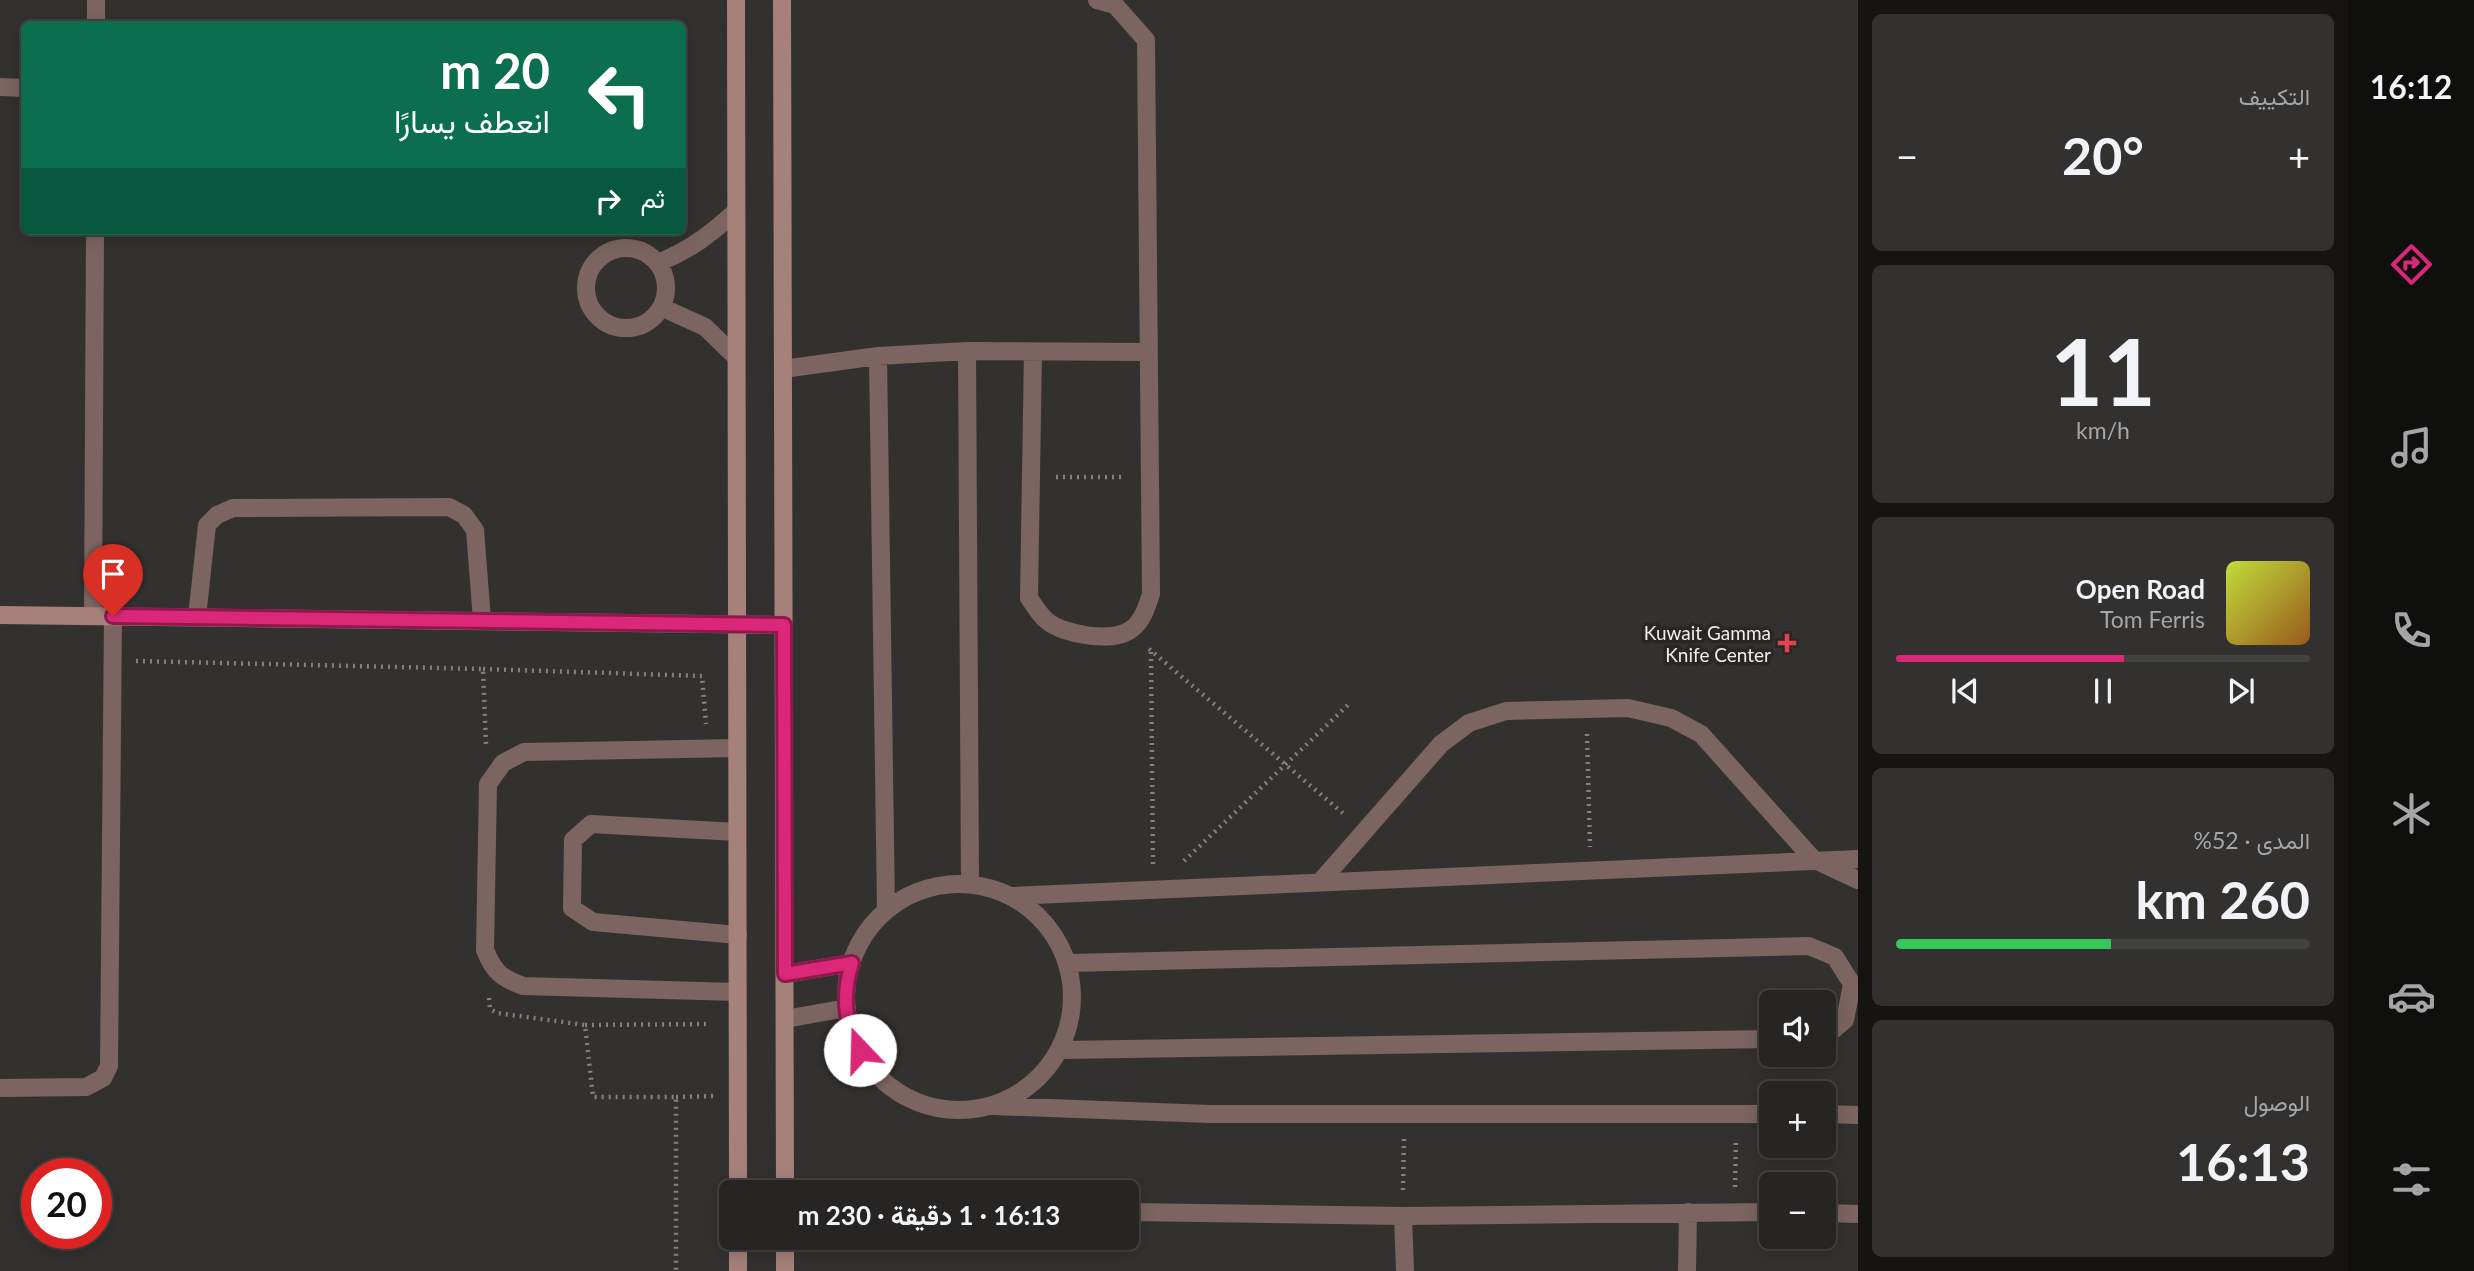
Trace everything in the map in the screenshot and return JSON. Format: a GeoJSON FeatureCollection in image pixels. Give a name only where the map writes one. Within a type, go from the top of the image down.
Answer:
{"type":"FeatureCollection","features":[{"type":"Feature","properties":{"kind":"street"},"geometry":{"type":"LineString","coordinates":[[96,0],[96,21]]}},
{"type":"Feature","properties":{"kind":"street"},"geometry":{"type":"LineString","coordinates":[[736,0],[738,1180]]}},
{"type":"Feature","properties":{"kind":"street"},"geometry":{"type":"LineString","coordinates":[[782,0],[785,1180]]}},
{"type":"Feature","properties":{"kind":"street"},"geometry":{"type":"LineString","coordinates":[[1033,352],[1029,598],[1047,621],[1075,634],[1110,636],[1133,629],[1151,594],[1146,40],[1115,5],[1097,0]]}},
{"type":"Feature","properties":{"kind":"street"},"geometry":{"type":"LineString","coordinates":[[0,87],[21,88]]}},
{"type":"Feature","properties":{"kind":"street"},"geometry":{"type":"LineString","coordinates":[[658,263],[677,256],[703,240],[736,211]]}},
{"type":"Feature","properties":{"kind":"street"},"geometry":{"type":"LineString","coordinates":[[93,615],[95,235]]}},
{"type":"Feature","properties":{"kind":"street"},"geometry":{"type":"LineString","coordinates":[[631,248],[646,253],[658,263],[665,277],[666,293],[661,307],[650,319],[637,326],[621,327],[606,323],[594,312],[587,298],[586,282],[591,268],[601,256],[615,249],[631,248]]}},
{"type":"Feature","properties":{"kind":"street"},"geometry":{"type":"LineString","coordinates":[[661,307],[705,327],[736,357]]}},
{"type":"Feature","properties":{"kind":"street"},"geometry":{"type":"LineString","coordinates":[[783,369],[878,356],[967,351],[1149,352]]}},
{"type":"Feature","properties":{"kind":"street"},"geometry":{"type":"LineString","coordinates":[[967,351],[970,883]]}},
{"type":"Feature","properties":{"kind":"street"},"geometry":{"type":"LineString","coordinates":[[878,356],[886,909]]}},
{"type":"Feature","properties":{"kind":"street"},"geometry":{"type":"LineString","coordinates":[[197,617],[207,525],[217,515],[233,508],[449,507],[464,515],[475,530],[482,620]]}},
{"type":"Feature","properties":{"kind":"street"},"geometry":{"type":"LineString","coordinates":[[0,615],[784,625]]}},
{"type":"Feature","properties":{"kind":"street"},"geometry":{"type":"LineString","coordinates":[[0,1088],[86,1087],[103,1078],[109,1066],[113,616]]}},
{"type":"Feature","properties":{"kind":"street"},"geometry":{"type":"LineString","coordinates":[[1320,882],[1441,744],[1469,723],[1506,711],[1628,708],[1671,718],[1701,734],[1813,859],[1858,880]]}},
{"type":"Feature","properties":{"kind":"street"},"geometry":{"type":"LineString","coordinates":[[737,748],[524,752],[503,763],[488,783],[485,950],[491,965],[503,979],[523,986],[737,992]]}},
{"type":"Feature","properties":{"kind":"street"},"geometry":{"type":"LineString","coordinates":[[737,832],[591,824],[573,840],[572,908],[593,922],[738,934]]}},
{"type":"Feature","properties":{"kind":"street"},"geometry":{"type":"LineString","coordinates":[[1759,1114],[1210,1114],[993,1106],[949,1111],[906,1098],[871,1070],[850,1031],[845,986],[857,944],[886,909],[925,888],[970,883],[1012,896],[1858,859]]}},
{"type":"Feature","properties":{"kind":"street"},"geometry":{"type":"LineString","coordinates":[[993,1106],[1033,1085],[1061,1050],[1074,1008],[1069,963],[1047,924],[1012,896]]}},
{"type":"Feature","properties":{"kind":"street"},"geometry":{"type":"LineString","coordinates":[[1069,963],[1809,946],[1835,957],[1852,984],[1845,1020],[1836,1028]]}},
{"type":"Feature","properties":{"kind":"street"},"geometry":{"type":"LineString","coordinates":[[785,974],[852,963]]}},
{"type":"Feature","properties":{"kind":"street"},"geometry":{"type":"LineString","coordinates":[[785,1019],[847,1009]]}},
{"type":"Feature","properties":{"kind":"street"},"geometry":{"type":"LineString","coordinates":[[1061,1050],[1759,1039]]}},
{"type":"Feature","properties":{"kind":"street"},"geometry":{"type":"LineString","coordinates":[[1836,1114],[1858,1115]]}},
{"type":"Feature","properties":{"kind":"street"},"geometry":{"type":"LineString","coordinates":[[1139,1212],[1403,1216],[1759,1212]]}},
{"type":"Feature","properties":{"kind":"street"},"geometry":{"type":"LineString","coordinates":[[1687,1271],[1688,1212]]}},
{"type":"Feature","properties":{"kind":"street"},"geometry":{"type":"LineString","coordinates":[[1836,1213],[1858,1214]]}},
{"type":"Feature","properties":{"kind":"street"},"geometry":{"type":"LineString","coordinates":[[1403,1216],[1405,1271]]}},
{"type":"Feature","properties":{"kind":"street"},"geometry":{"type":"LineString","coordinates":[[738,1250],[738,1271]]}},
{"type":"Feature","properties":{"kind":"street"},"geometry":{"type":"LineString","coordinates":[[785,1250],[785,1271]]}},
{"type":"Feature","properties":{"kind":"path"},"geometry":{"type":"LineString","coordinates":[[1031,477],[1149,477]]}},
{"type":"Feature","properties":{"kind":"path"},"geometry":{"type":"LineString","coordinates":[[1133,629],[1151,652],[1364,831]]}},
{"type":"Feature","properties":{"kind":"path"},"geometry":{"type":"LineString","coordinates":[[1151,652],[1154,890]]}},
{"type":"Feature","properties":{"kind":"path"},"geometry":{"type":"LineString","coordinates":[[113,660],[702,676],[709,749]]}},
{"type":"Feature","properties":{"kind":"path"},"geometry":{"type":"LineString","coordinates":[[483,669],[488,783]]}},
{"type":"Feature","properties":{"kind":"path"},"geometry":{"type":"LineString","coordinates":[[1154,890],[1348,705]]}},
{"type":"Feature","properties":{"kind":"path"},"geometry":{"type":"LineString","coordinates":[[1586,709],[1591,869]]}},
{"type":"Feature","properties":{"kind":"path"},"geometry":{"type":"LineString","coordinates":[[485,950],[490,1009],[496,1013],[585,1025],[724,1024]]}},
{"type":"Feature","properties":{"kind":"path"},"geometry":{"type":"LineString","coordinates":[[585,1025],[593,1097],[724,1096]]}},
{"type":"Feature","properties":{"kind":"path"},"geometry":{"type":"LineString","coordinates":[[676,1097],[676,1271]]}},
{"type":"Feature","properties":{"kind":"path"},"geometry":{"type":"LineString","coordinates":[[1403,1216],[1404,1114]]}},
{"type":"Feature","properties":{"kind":"path"},"geometry":{"type":"LineString","coordinates":[[1734,1211],[1736,1114]]}},
{"type":"Feature","properties":{"kind":"place","name":"Kuwait Gamma Knife Center"},"geometry":{"type":"Point","coordinates":[1787,643]}},
{"type":"Feature","properties":{"kind":"route"},"geometry":{"type":"LineString","coordinates":[[113,616],[784,625],[785,974],[852,963],[845,986],[850,1031],[860,1050]]}}]}
